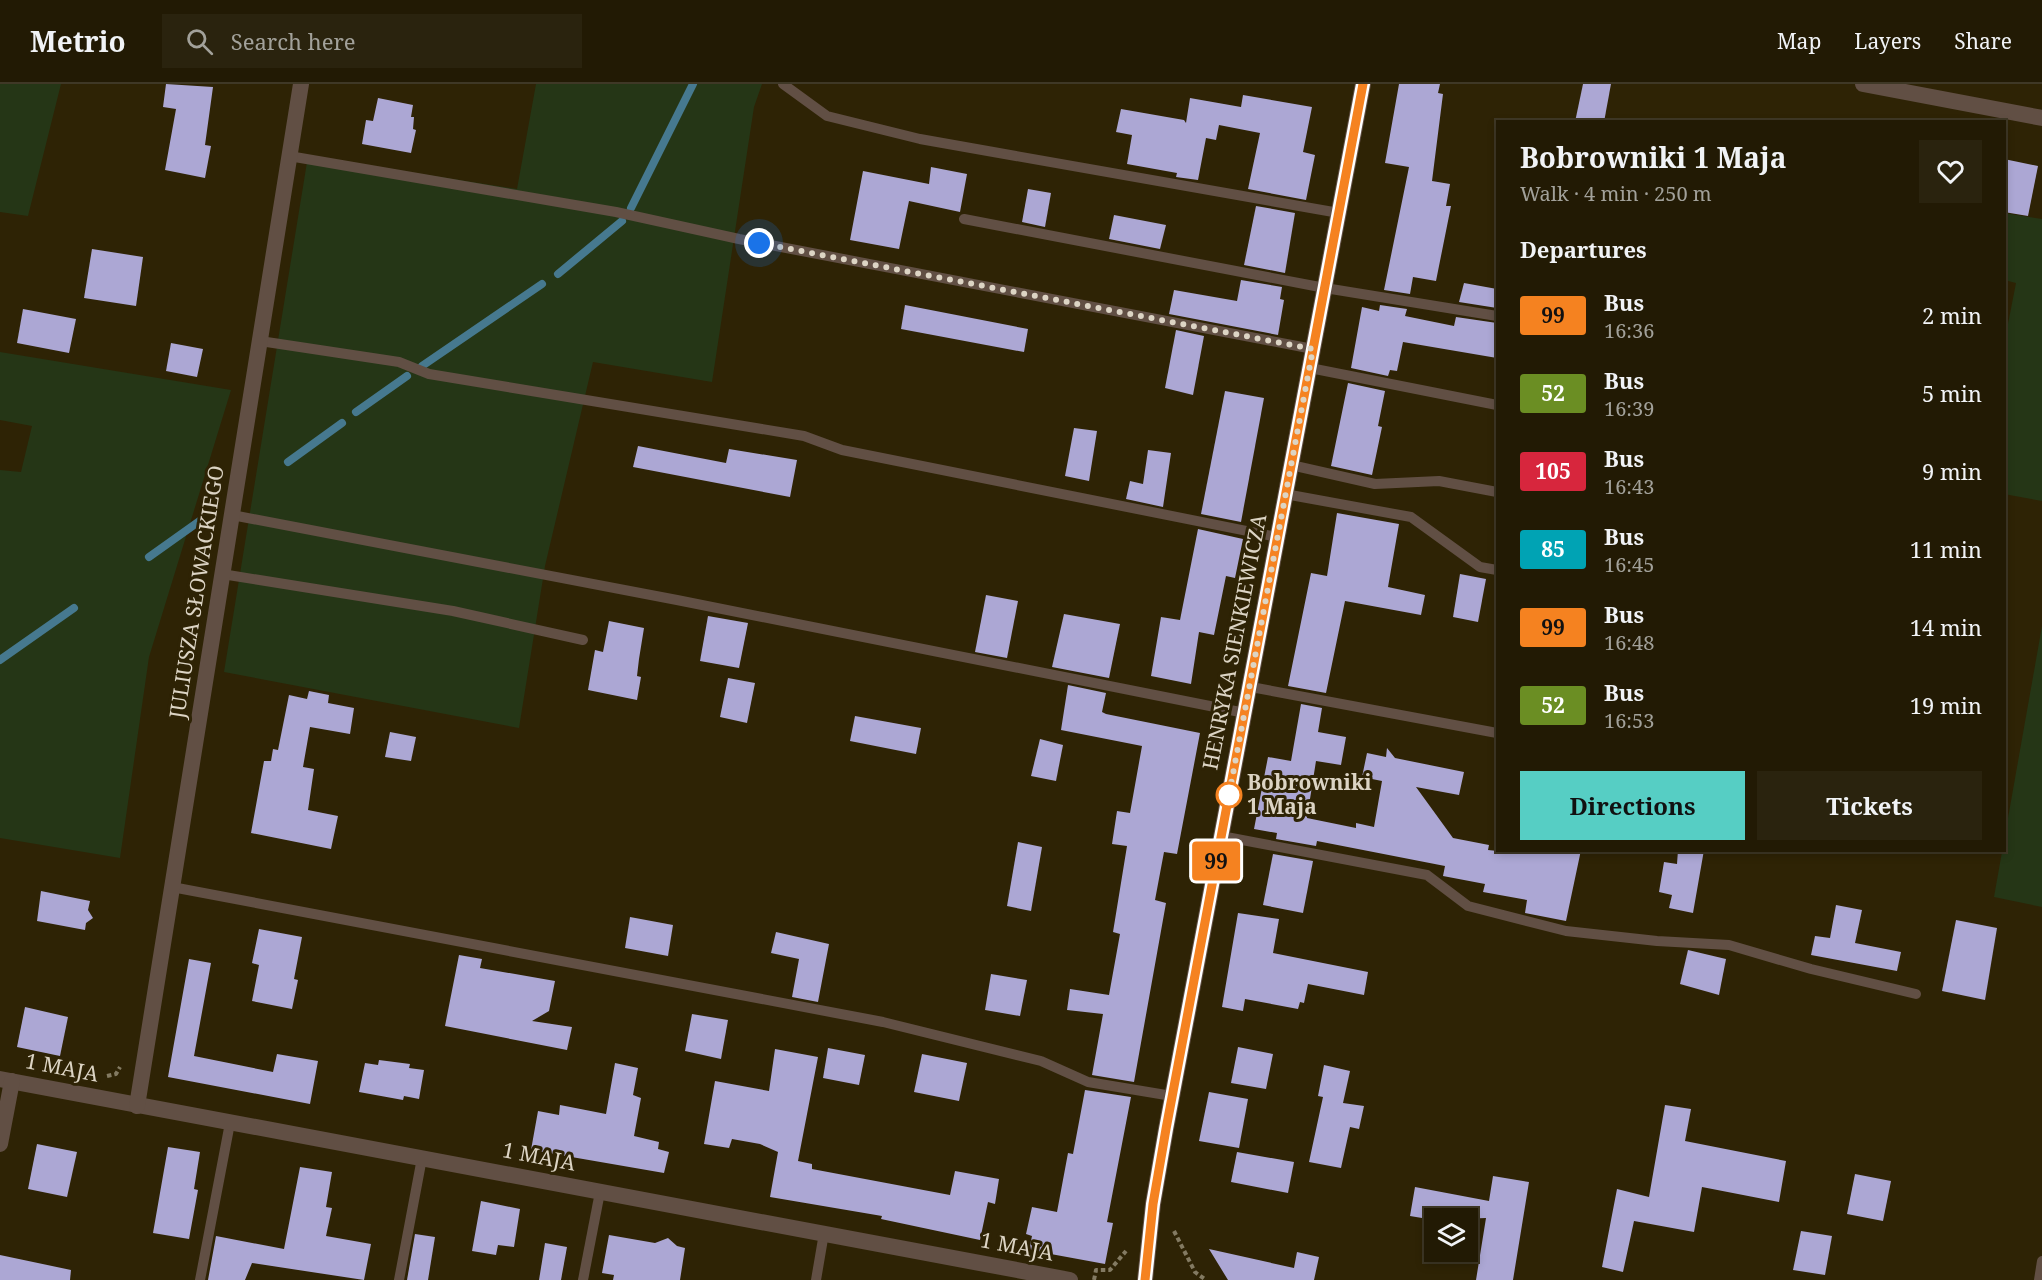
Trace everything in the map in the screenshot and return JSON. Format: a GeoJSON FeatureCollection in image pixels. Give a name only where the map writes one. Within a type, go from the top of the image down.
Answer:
{"type":"FeatureCollection","features":[{"type":"Feature","properties":{"kind":"street","name":"JULIUSZA SŁOWACKIEGO"},"geometry":{"type":"LineString","coordinates":[[137,1106],[301,84]]}},
{"type":"Feature","properties":{"kind":"street","name":"HENRYKA SIENKIEWICZA"},"geometry":{"type":"LineString","coordinates":[[1145,1280],[1153,1204],[1172,1096],[1363,84]]}},
{"type":"Feature","properties":{"kind":"street"},"geometry":{"type":"LineString","coordinates":[[1863,84],[2042,118]]}},
{"type":"Feature","properties":{"kind":"street"},"geometry":{"type":"LineString","coordinates":[[0,1144],[6,1080]]}},
{"type":"Feature","properties":{"kind":"street","name":"1 MAJA"},"geometry":{"type":"LineString","coordinates":[[6,1080],[1066,1280]]}},
{"type":"Feature","properties":{"kind":"lane"},"geometry":{"type":"LineString","coordinates":[[783,84],[827,116],[920,139],[1339,213]]}},
{"type":"Feature","properties":{"kind":"lane"},"geometry":{"type":"LineString","coordinates":[[289,156],[616,212],[739,239],[1313,349]]}},
{"type":"Feature","properties":{"kind":"lane"},"geometry":{"type":"LineString","coordinates":[[964,219],[1324,288],[1496,316]]}},
{"type":"Feature","properties":{"kind":"lane"},"geometry":{"type":"LineString","coordinates":[[260,342],[399,362],[429,374],[804,436],[842,450],[1277,537]]}},
{"type":"Feature","properties":{"kind":"lane"},"geometry":{"type":"LineString","coordinates":[[1310,368],[1496,405]]}},
{"type":"Feature","properties":{"kind":"lane"},"geometry":{"type":"LineString","coordinates":[[1291,465],[1375,484],[1439,481],[1496,492]]}},
{"type":"Feature","properties":{"kind":"lane"},"geometry":{"type":"LineString","coordinates":[[1286,494],[1411,517],[1480,567],[1496,570]]}},
{"type":"Feature","properties":{"kind":"lane"},"geometry":{"type":"LineString","coordinates":[[232,515],[677,600],[1245,713]]}},
{"type":"Feature","properties":{"kind":"lane"},"geometry":{"type":"LineString","coordinates":[[222,574],[453,611],[583,640]]}},
{"type":"Feature","properties":{"kind":"lane"},"geometry":{"type":"LineString","coordinates":[[1251,687],[1496,733]]}},
{"type":"Feature","properties":{"kind":"lane"},"geometry":{"type":"LineString","coordinates":[[1221,836],[1427,875],[1468,906],[1566,931],[1658,941],[1730,945],[1811,969],[1916,994]]}},
{"type":"Feature","properties":{"kind":"lane"},"geometry":{"type":"LineString","coordinates":[[172,887],[884,1022],[1041,1061],[1088,1082],[1172,1096]]}},
{"type":"Feature","properties":{"kind":"lane"},"geometry":{"type":"LineString","coordinates":[[200,1280],[230,1123]]}},
{"type":"Feature","properties":{"kind":"lane"},"geometry":{"type":"LineString","coordinates":[[399,1280],[422,1158]]}},
{"type":"Feature","properties":{"kind":"lane"},"geometry":{"type":"LineString","coordinates":[[583,1280],[600,1191]]}},
{"type":"Feature","properties":{"kind":"lane"},"geometry":{"type":"LineString","coordinates":[[816,1280],[824,1233]]}},
{"type":"Feature","properties":{"kind":"lane"},"geometry":{"type":"LineString","coordinates":[[2039,1280],[2042,1262]]}},
{"type":"Feature","properties":{"kind":"green space"},"geometry":{"type":"Polygon","coordinates":[[[0,84],[61,84],[28,216],[0,212],[0,84]]]}},
{"type":"Feature","properties":{"kind":"green space"},"geometry":{"type":"Polygon","coordinates":[[[536,84],[762,84],[754,107],[712,382],[593,362],[545,566],[519,728],[224,672],[308,156],[517,189],[536,84]]]}},
{"type":"Feature","properties":{"kind":"green space"},"geometry":{"type":"Polygon","coordinates":[[[2006,213],[2042,219],[2042,501],[2006,494],[2006,334],[2016,283],[2006,280],[2006,213]]]}},
{"type":"Feature","properties":{"kind":"green space"},"geometry":{"type":"Polygon","coordinates":[[[0,352],[231,390],[149,657],[120,858],[0,838],[0,470],[21,472],[32,426],[0,420],[0,352]]]}},
{"type":"Feature","properties":{"kind":"green space"},"geometry":{"type":"Polygon","coordinates":[[[2042,626],[2042,907],[1994,897],[2002,852],[2006,852],[2006,829],[2042,626]]]}},
{"type":"Feature","properties":{"kind":"building"},"geometry":{"type":"Polygon","coordinates":[[[166,84],[213,87],[205,145],[211,146],[205,178],[165,170],[176,109],[163,107],[166,84]]]}},
{"type":"Feature","properties":{"kind":"building"},"geometry":{"type":"Polygon","coordinates":[[[1399,84],[1440,84],[1438,93],[1443,94],[1432,181],[1450,184],[1446,206],[1451,206],[1436,281],[1413,277],[1410,294],[1384,290],[1409,167],[1385,163],[1399,84]]]}},
{"type":"Feature","properties":{"kind":"building"},"geometry":{"type":"Polygon","coordinates":[[[1583,84],[1611,84],[1604,120],[1575,120],[1583,84]]]}},
{"type":"Feature","properties":{"kind":"building"},"geometry":{"type":"Polygon","coordinates":[[[1243,95],[1312,107],[1303,152],[1315,155],[1306,200],[1248,189],[1260,133],[1219,125],[1216,140],[1206,138],[1198,180],[1176,177],[1177,173],[1127,164],[1132,135],[1116,132],[1121,109],[1184,120],[1186,123],[1190,98],[1241,107],[1243,95]]]}},
{"type":"Feature","properties":{"kind":"building"},"geometry":{"type":"Polygon","coordinates":[[[378,98],[413,105],[411,117],[414,117],[413,129],[416,130],[411,153],[362,144],[366,120],[373,121],[378,98]]]}},
{"type":"Feature","properties":{"kind":"building"},"geometry":{"type":"Polygon","coordinates":[[[2006,159],[2038,166],[2028,216],[2006,212],[2006,159]]]}},
{"type":"Feature","properties":{"kind":"building"},"geometry":{"type":"Polygon","coordinates":[[[931,167],[967,174],[960,212],[909,201],[899,249],[850,240],[863,171],[929,184],[931,167]]]}},
{"type":"Feature","properties":{"kind":"building"},"geometry":{"type":"Polygon","coordinates":[[[1028,189],[1051,193],[1045,227],[1022,222],[1028,189]]]}},
{"type":"Feature","properties":{"kind":"building"},"geometry":{"type":"Polygon","coordinates":[[[1256,206],[1295,213],[1285,273],[1244,265],[1256,206]]]}},
{"type":"Feature","properties":{"kind":"building"},"geometry":{"type":"Polygon","coordinates":[[[1114,215],[1166,225],[1160,249],[1109,239],[1114,215]]]}},
{"type":"Feature","properties":{"kind":"building"},"geometry":{"type":"Polygon","coordinates":[[[92,249],[143,257],[136,306],[84,298],[92,249]]]}},
{"type":"Feature","properties":{"kind":"building"},"geometry":{"type":"Polygon","coordinates":[[[1241,280],[1282,287],[1280,299],[1284,300],[1278,335],[1169,314],[1174,290],[1237,301],[1241,280]]]}},
{"type":"Feature","properties":{"kind":"building"},"geometry":{"type":"Polygon","coordinates":[[[1464,283],[1496,289],[1496,308],[1459,302],[1464,283]]]}},
{"type":"Feature","properties":{"kind":"building"},"geometry":{"type":"Polygon","coordinates":[[[905,305],[1028,329],[1024,352],[901,329],[905,305]]]}},
{"type":"Feature","properties":{"kind":"building"},"geometry":{"type":"Polygon","coordinates":[[[1380,305],[1407,309],[1405,316],[1454,326],[1456,317],[1496,323],[1496,358],[1403,342],[1397,371],[1390,370],[1388,376],[1351,368],[1362,307],[1379,311],[1380,305]]]}},
{"type":"Feature","properties":{"kind":"building"},"geometry":{"type":"Polygon","coordinates":[[[23,309],[76,319],[69,353],[17,343],[23,309]]]}},
{"type":"Feature","properties":{"kind":"building"},"geometry":{"type":"Polygon","coordinates":[[[1176,330],[1204,336],[1193,395],[1165,388],[1176,330]]]}},
{"type":"Feature","properties":{"kind":"building"},"geometry":{"type":"Polygon","coordinates":[[[171,343],[203,349],[197,377],[166,371],[171,343]]]}},
{"type":"Feature","properties":{"kind":"building"},"geometry":{"type":"Polygon","coordinates":[[[1348,383],[1385,391],[1378,426],[1382,427],[1372,475],[1331,466],[1348,383]]]}},
{"type":"Feature","properties":{"kind":"building"},"geometry":{"type":"Polygon","coordinates":[[[1225,391],[1264,398],[1241,522],[1201,514],[1225,391]]]}},
{"type":"Feature","properties":{"kind":"building"},"geometry":{"type":"Polygon","coordinates":[[[1074,428],[1097,431],[1089,481],[1065,476],[1074,428]]]}},
{"type":"Feature","properties":{"kind":"building"},"geometry":{"type":"Polygon","coordinates":[[[638,446],[726,463],[729,449],[797,460],[790,497],[633,467],[638,446]]]}},
{"type":"Feature","properties":{"kind":"building"},"geometry":{"type":"Polygon","coordinates":[[[1148,450],[1171,453],[1163,507],[1126,499],[1130,481],[1143,484],[1148,450]]]}},
{"type":"Feature","properties":{"kind":"building"},"geometry":{"type":"Polygon","coordinates":[[[1337,513],[1399,524],[1388,587],[1425,595],[1421,615],[1345,601],[1326,693],[1288,686],[1311,573],[1327,576],[1337,513]]]}},
{"type":"Feature","properties":{"kind":"building"},"geometry":{"type":"Polygon","coordinates":[[[1198,529],[1243,539],[1235,578],[1226,576],[1214,635],[1199,632],[1191,684],[1151,676],[1161,617],[1180,620],[1198,529]]]}},
{"type":"Feature","properties":{"kind":"building"},"geometry":{"type":"Polygon","coordinates":[[[1460,574],[1486,579],[1478,622],[1453,617],[1460,574]]]}},
{"type":"Feature","properties":{"kind":"building"},"geometry":{"type":"Polygon","coordinates":[[[986,595],[1018,601],[1007,658],[975,652],[986,595]]]}},
{"type":"Feature","properties":{"kind":"building"},"geometry":{"type":"Polygon","coordinates":[[[1064,614],[1120,624],[1109,678],[1052,667],[1064,614]]]}},
{"type":"Feature","properties":{"kind":"building"},"geometry":{"type":"Polygon","coordinates":[[[708,616],[748,623],[739,668],[700,661],[708,616]]]}},
{"type":"Feature","properties":{"kind":"building"},"geometry":{"type":"Polygon","coordinates":[[[609,621],[644,628],[637,676],[641,677],[637,700],[588,690],[595,650],[603,652],[609,621]]]}},
{"type":"Feature","properties":{"kind":"building"},"geometry":{"type":"Polygon","coordinates":[[[728,678],[755,683],[747,723],[720,717],[728,678]]]}},
{"type":"Feature","properties":{"kind":"building"},"geometry":{"type":"Polygon","coordinates":[[[1068,685],[1106,693],[1102,712],[1106,714],[1200,733],[1177,854],[1164,852],[1155,900],[1166,903],[1134,1082],[1092,1075],[1103,1014],[1067,1010],[1070,989],[1109,995],[1120,934],[1113,932],[1127,846],[1112,844],[1117,811],[1130,813],[1142,746],[1061,730],[1068,685]]]}},
{"type":"Feature","properties":{"kind":"building"},"geometry":{"type":"Polygon","coordinates":[[[309,691],[329,695],[328,703],[354,708],[350,734],[310,727],[303,767],[314,769],[308,810],[338,816],[331,849],[251,833],[264,761],[271,761],[273,749],[278,750],[289,695],[307,699],[309,691]]]}},
{"type":"Feature","properties":{"kind":"building"},"geometry":{"type":"Polygon","coordinates":[[[1301,704],[1322,708],[1318,732],[1346,737],[1341,765],[1316,761],[1307,818],[1356,828],[1356,823],[1374,827],[1382,781],[1362,777],[1367,753],[1386,757],[1387,748],[1395,758],[1464,772],[1459,795],[1416,787],[1453,838],[1489,845],[1488,850],[1496,852],[1581,852],[1566,921],[1525,913],[1527,900],[1483,892],[1485,884],[1443,876],[1445,866],[1317,841],[1316,846],[1276,839],[1277,833],[1254,829],[1268,757],[1291,761],[1301,704]]]}},
{"type":"Feature","properties":{"kind":"building"},"geometry":{"type":"Polygon","coordinates":[[[855,716],[921,728],[916,754],[850,741],[855,716]]]}},
{"type":"Feature","properties":{"kind":"building"},"geometry":{"type":"Polygon","coordinates":[[[390,732],[416,737],[411,761],[385,757],[390,732]]]}},
{"type":"Feature","properties":{"kind":"building"},"geometry":{"type":"Polygon","coordinates":[[[1040,739],[1063,745],[1056,781],[1031,776],[1040,739]]]}},
{"type":"Feature","properties":{"kind":"building"},"geometry":{"type":"Polygon","coordinates":[[[1018,842],[1042,847],[1031,911],[1007,906],[1018,842]]]}},
{"type":"Feature","properties":{"kind":"building"},"geometry":{"type":"Polygon","coordinates":[[[1678,852],[1704,852],[1693,913],[1669,908],[1672,895],[1659,892],[1664,862],[1677,864],[1678,852]]]}},
{"type":"Feature","properties":{"kind":"building"},"geometry":{"type":"Polygon","coordinates":[[[1273,854],[1313,861],[1303,913],[1263,905],[1273,854]]]}},
{"type":"Feature","properties":{"kind":"building"},"geometry":{"type":"Polygon","coordinates":[[[41,891],[90,901],[88,910],[93,918],[86,923],[85,930],[37,921],[41,891]]]}},
{"type":"Feature","properties":{"kind":"building"},"geometry":{"type":"Polygon","coordinates":[[[1836,905],[1862,910],[1855,943],[1901,952],[1897,971],[1811,955],[1815,936],[1830,938],[1836,905]]]}},
{"type":"Feature","properties":{"kind":"building"},"geometry":{"type":"Polygon","coordinates":[[[1238,913],[1279,919],[1273,953],[1368,972],[1364,995],[1308,984],[1304,1003],[1300,1002],[1298,1009],[1245,999],[1243,1011],[1222,1007],[1238,913]]]}},
{"type":"Feature","properties":{"kind":"building"},"geometry":{"type":"Polygon","coordinates":[[[630,917],[673,925],[668,956],[625,948],[630,917]]]}},
{"type":"Feature","properties":{"kind":"building"},"geometry":{"type":"Polygon","coordinates":[[[1956,920],[1997,928],[1985,1000],[1942,991],[1956,920]]]}},
{"type":"Feature","properties":{"kind":"building"},"geometry":{"type":"Polygon","coordinates":[[[259,929],[302,937],[294,979],[298,980],[292,1009],[252,1001],[259,965],[252,963],[259,929]]]}},
{"type":"Feature","properties":{"kind":"building"},"geometry":{"type":"Polygon","coordinates":[[[776,932],[829,944],[818,1002],[792,997],[799,959],[771,953],[776,932]]]}},
{"type":"Feature","properties":{"kind":"building"},"geometry":{"type":"Polygon","coordinates":[[[1688,950],[1726,959],[1719,995],[1680,984],[1688,950]]]}},
{"type":"Feature","properties":{"kind":"building"},"geometry":{"type":"Polygon","coordinates":[[[459,955],[482,959],[480,968],[555,981],[549,1011],[532,1021],[572,1027],[567,1050],[445,1026],[459,955]]]}},
{"type":"Feature","properties":{"kind":"building"},"geometry":{"type":"Polygon","coordinates":[[[189,959],[211,963],[194,1056],[273,1072],[277,1054],[318,1061],[310,1104],[168,1077],[189,959]]]}},
{"type":"Feature","properties":{"kind":"building"},"geometry":{"type":"Polygon","coordinates":[[[991,974],[1027,980],[1020,1016],[985,1010],[991,974]]]}},
{"type":"Feature","properties":{"kind":"building"},"geometry":{"type":"Polygon","coordinates":[[[25,1007],[68,1017],[60,1056],[17,1047],[25,1007]]]}},
{"type":"Feature","properties":{"kind":"building"},"geometry":{"type":"Polygon","coordinates":[[[692,1014],[728,1020],[721,1059],[685,1051],[692,1014]]]}},
{"type":"Feature","properties":{"kind":"building"},"geometry":{"type":"Polygon","coordinates":[[[1238,1047],[1273,1054],[1266,1089],[1231,1083],[1238,1047]]]}},
{"type":"Feature","properties":{"kind":"building"},"geometry":{"type":"Polygon","coordinates":[[[828,1048],[865,1055],[859,1085],[823,1078],[828,1048]]]}},
{"type":"Feature","properties":{"kind":"building"},"geometry":{"type":"Polygon","coordinates":[[[775,1049],[818,1057],[798,1161],[812,1164],[812,1169],[950,1195],[955,1171],[999,1179],[995,1204],[988,1202],[980,1240],[881,1219],[882,1216],[770,1197],[778,1152],[760,1144],[732,1139],[729,1148],[704,1144],[715,1081],[769,1091],[775,1049]]]}},
{"type":"Feature","properties":{"kind":"building"},"geometry":{"type":"Polygon","coordinates":[[[922,1054],[967,1063],[959,1101],[914,1092],[922,1054]]]}},
{"type":"Feature","properties":{"kind":"building"},"geometry":{"type":"Polygon","coordinates":[[[379,1060],[410,1064],[409,1068],[424,1070],[419,1099],[404,1096],[403,1100],[359,1092],[365,1063],[378,1065],[379,1060]]]}},
{"type":"Feature","properties":{"kind":"building"},"geometry":{"type":"Polygon","coordinates":[[[615,1063],[638,1068],[633,1095],[641,1098],[634,1136],[659,1142],[658,1149],[669,1152],[664,1173],[531,1150],[538,1111],[559,1115],[560,1105],[606,1114],[615,1063]]]}},
{"type":"Feature","properties":{"kind":"building"},"geometry":{"type":"Polygon","coordinates":[[[1324,1065],[1350,1071],[1343,1103],[1364,1106],[1359,1129],[1350,1127],[1341,1168],[1309,1162],[1323,1097],[1318,1096],[1324,1065]]]}},
{"type":"Feature","properties":{"kind":"building"},"geometry":{"type":"Polygon","coordinates":[[[1085,1090],[1131,1097],[1107,1222],[1113,1223],[1105,1264],[1029,1250],[1032,1236],[1026,1234],[1032,1207],[1057,1212],[1068,1153],[1073,1154],[1085,1090]]]}},
{"type":"Feature","properties":{"kind":"building"},"geometry":{"type":"Polygon","coordinates":[[[1209,1092],[1248,1099],[1239,1148],[1199,1141],[1209,1092]]]}},
{"type":"Feature","properties":{"kind":"building"},"geometry":{"type":"Polygon","coordinates":[[[1665,1105],[1691,1109],[1685,1141],[1786,1161],[1779,1202],[1702,1187],[1694,1232],[1634,1221],[1623,1272],[1602,1267],[1617,1189],[1649,1197],[1665,1105]]]}},
{"type":"Feature","properties":{"kind":"building"},"geometry":{"type":"Polygon","coordinates":[[[37,1144],[77,1152],[67,1197],[28,1189],[37,1144]]]}},
{"type":"Feature","properties":{"kind":"building"},"geometry":{"type":"Polygon","coordinates":[[[168,1147],[200,1152],[194,1189],[198,1190],[189,1239],[153,1233],[168,1147]]]}},
{"type":"Feature","properties":{"kind":"building"},"geometry":{"type":"Polygon","coordinates":[[[1237,1152],[1294,1162],[1288,1193],[1231,1182],[1237,1152]]]}},
{"type":"Feature","properties":{"kind":"building"},"geometry":{"type":"Polygon","coordinates":[[[300,1167],[332,1172],[326,1207],[332,1208],[326,1236],[371,1244],[364,1280],[252,1263],[245,1280],[208,1280],[216,1236],[284,1249],[300,1167]]]}},
{"type":"Feature","properties":{"kind":"building"},"geometry":{"type":"Polygon","coordinates":[[[1855,1174],[1891,1181],[1883,1221],[1847,1214],[1855,1174]]]}},
{"type":"Feature","properties":{"kind":"building"},"geometry":{"type":"Polygon","coordinates":[[[1493,1176],[1529,1182],[1513,1280],[1476,1280],[1486,1218],[1478,1218],[1478,1208],[1424,1208],[1424,1218],[1410,1216],[1415,1187],[1489,1201],[1493,1176]]]}},
{"type":"Feature","properties":{"kind":"building"},"geometry":{"type":"Polygon","coordinates":[[[481,1201],[520,1209],[514,1247],[498,1245],[496,1255],[472,1251],[481,1201]]]}},
{"type":"Feature","properties":{"kind":"building"},"geometry":{"type":"Polygon","coordinates":[[[1801,1231],[1832,1236],[1825,1275],[1793,1270],[1801,1231]]]}},
{"type":"Feature","properties":{"kind":"building"},"geometry":{"type":"Polygon","coordinates":[[[415,1234],[435,1237],[428,1280],[407,1280],[415,1234]]]}},
{"type":"Feature","properties":{"kind":"building"},"geometry":{"type":"Polygon","coordinates":[[[609,1235],[655,1243],[668,1238],[677,1246],[685,1248],[680,1280],[613,1280],[614,1275],[602,1273],[609,1235]]]}},
{"type":"Feature","properties":{"kind":"building"},"geometry":{"type":"Polygon","coordinates":[[[545,1243],[567,1247],[561,1280],[539,1280],[545,1243]]]}},
{"type":"Feature","properties":{"kind":"building"},"geometry":{"type":"Polygon","coordinates":[[[1209,1249],[1294,1268],[1297,1252],[1319,1257],[1314,1280],[1228,1280],[1209,1249]]]}},
{"type":"Feature","properties":{"kind":"building"},"geometry":{"type":"Polygon","coordinates":[[[0,1255],[71,1270],[70,1280],[0,1280],[0,1255]]]}},
{"type":"Feature","properties":{"kind":"waterway"},"geometry":{"type":"LineString","coordinates":[[631,208],[693,84]]}},
{"type":"Feature","properties":{"kind":"waterway"},"geometry":{"type":"LineString","coordinates":[[558,274],[622,221]]}},
{"type":"Feature","properties":{"kind":"waterway"},"geometry":{"type":"LineString","coordinates":[[422,366],[542,284]]}},
{"type":"Feature","properties":{"kind":"waterway"},"geometry":{"type":"LineString","coordinates":[[356,412],[407,376]]}},
{"type":"Feature","properties":{"kind":"waterway"},"geometry":{"type":"LineString","coordinates":[[288,462],[342,423]]}},
{"type":"Feature","properties":{"kind":"waterway"},"geometry":{"type":"LineString","coordinates":[[149,557],[201,520]]}},
{"type":"Feature","properties":{"kind":"waterway"},"geometry":{"type":"LineString","coordinates":[[0,660],[74,608]]}},
{"type":"Feature","properties":{"kind":"bus line","name":"99"},"geometry":{"type":"LineString","coordinates":[[1145,1280],[1153,1204],[1166,1129],[1363,84]]}},
{"type":"Feature","properties":{"kind":"place","name":"Bobrowniki 1 Maja"},"geometry":{"type":"Point","coordinates":[1229,795]}},
{"type":"Feature","properties":{"kind":"route"},"geometry":{"type":"LineString","coordinates":[[759,243],[1313,349],[1229,795]]}}]}
